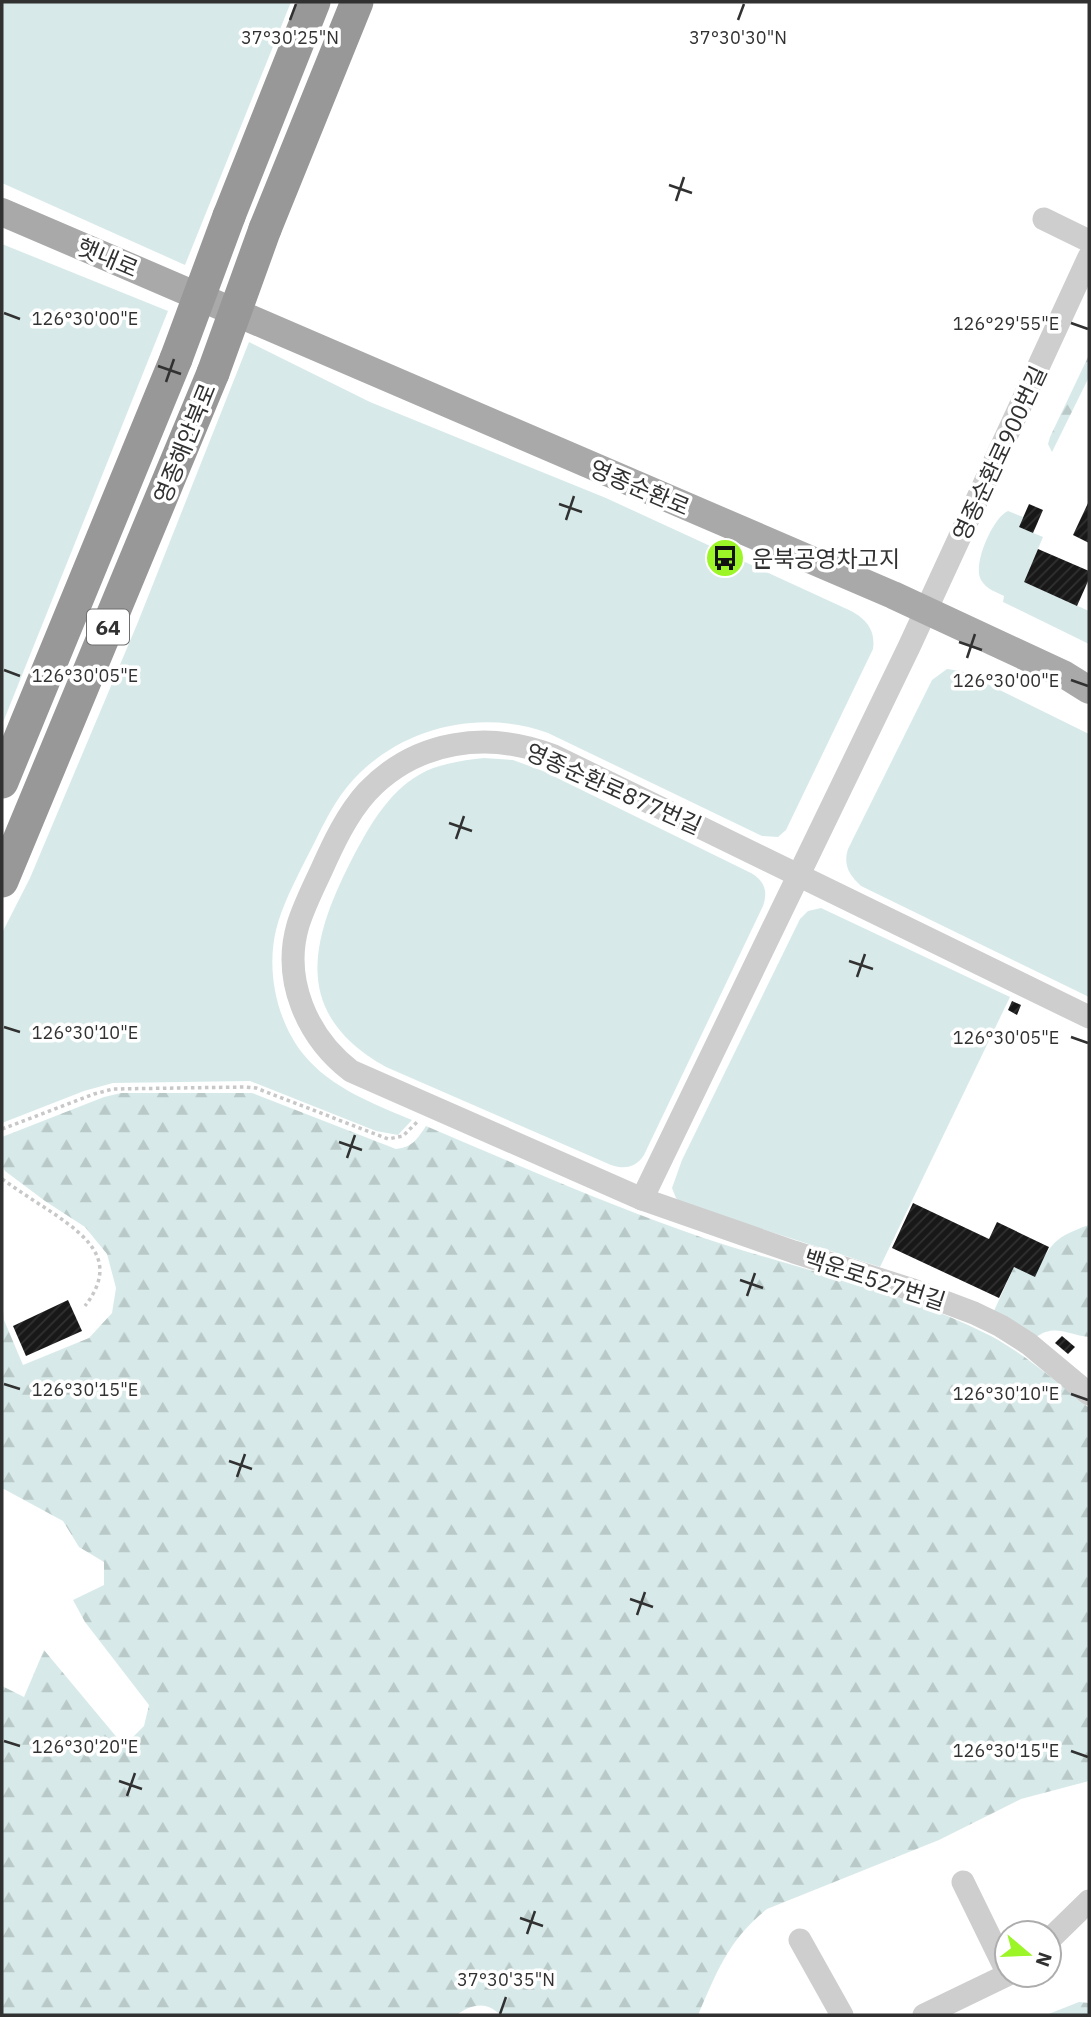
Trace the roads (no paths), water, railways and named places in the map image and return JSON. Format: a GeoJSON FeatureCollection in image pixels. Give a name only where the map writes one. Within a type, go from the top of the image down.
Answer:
{"type":"FeatureCollection","features":[{"type":"Feature","properties":{"kind":"highway","name":"영종해안북로"},"geometry":{"type":"LineString","coordinates":[[2,782],[176,359],[229,216],[314,2]]}},
{"type":"Feature","properties":{"kind":"highway","name":"영종해안북로"},"geometry":{"type":"LineString","coordinates":[[2,881],[213,373],[265,229],[357,2]]}},
{"type":"Feature","properties":{"kind":"main road","name":"햇내로"},"geometry":{"type":"LineString","coordinates":[[2,212],[214,303]]}},
{"type":"Feature","properties":{"kind":"main road","name":"영종순환로"},"geometry":{"type":"LineString","coordinates":[[214,303],[926,610],[1077,679],[1089,690]]}},
{"type":"Feature","properties":{"kind":"street"},"geometry":{"type":"LineString","coordinates":[[1044,219],[1089,241]]}},
{"type":"Feature","properties":{"kind":"street","name":"영종순환로900번길"},"geometry":{"type":"LineString","coordinates":[[642,1199],[926,610],[1089,257]]}},
{"type":"Feature","properties":{"kind":"street","name":"영종순환로877번길"},"geometry":{"type":"LineString","coordinates":[[642,1199],[366,1080],[344,1066],[323,1046],[309,1024],[298,995],[294,970],[294,946],[299,924],[343,827],[365,794],[404,761],[430,750],[455,744],[498,741],[529,747],[554,756],[1089,1017]]}},
{"type":"Feature","properties":{"kind":"street","name":"백운로527번길"},"geometry":{"type":"LineString","coordinates":[[642,1199],[974,1313],[1029,1344],[1089,1394]]}},
{"type":"Feature","properties":{"kind":"street"},"geometry":{"type":"LineString","coordinates":[[963,1882],[993,1944]]}},
{"type":"Feature","properties":{"kind":"street"},"geometry":{"type":"LineString","coordinates":[[1063,1926],[1089,1901]]}},
{"type":"Feature","properties":{"kind":"street"},"geometry":{"type":"LineString","coordinates":[[800,1940],[842,2015]]}},
{"type":"Feature","properties":{"kind":"street"},"geometry":{"type":"LineString","coordinates":[[924,2015],[993,1980]]}},
{"type":"Feature","properties":{"kind":"place","name":"운북공영차고지"},"geometry":{"type":"Point","coordinates":[725,558]}}]}
